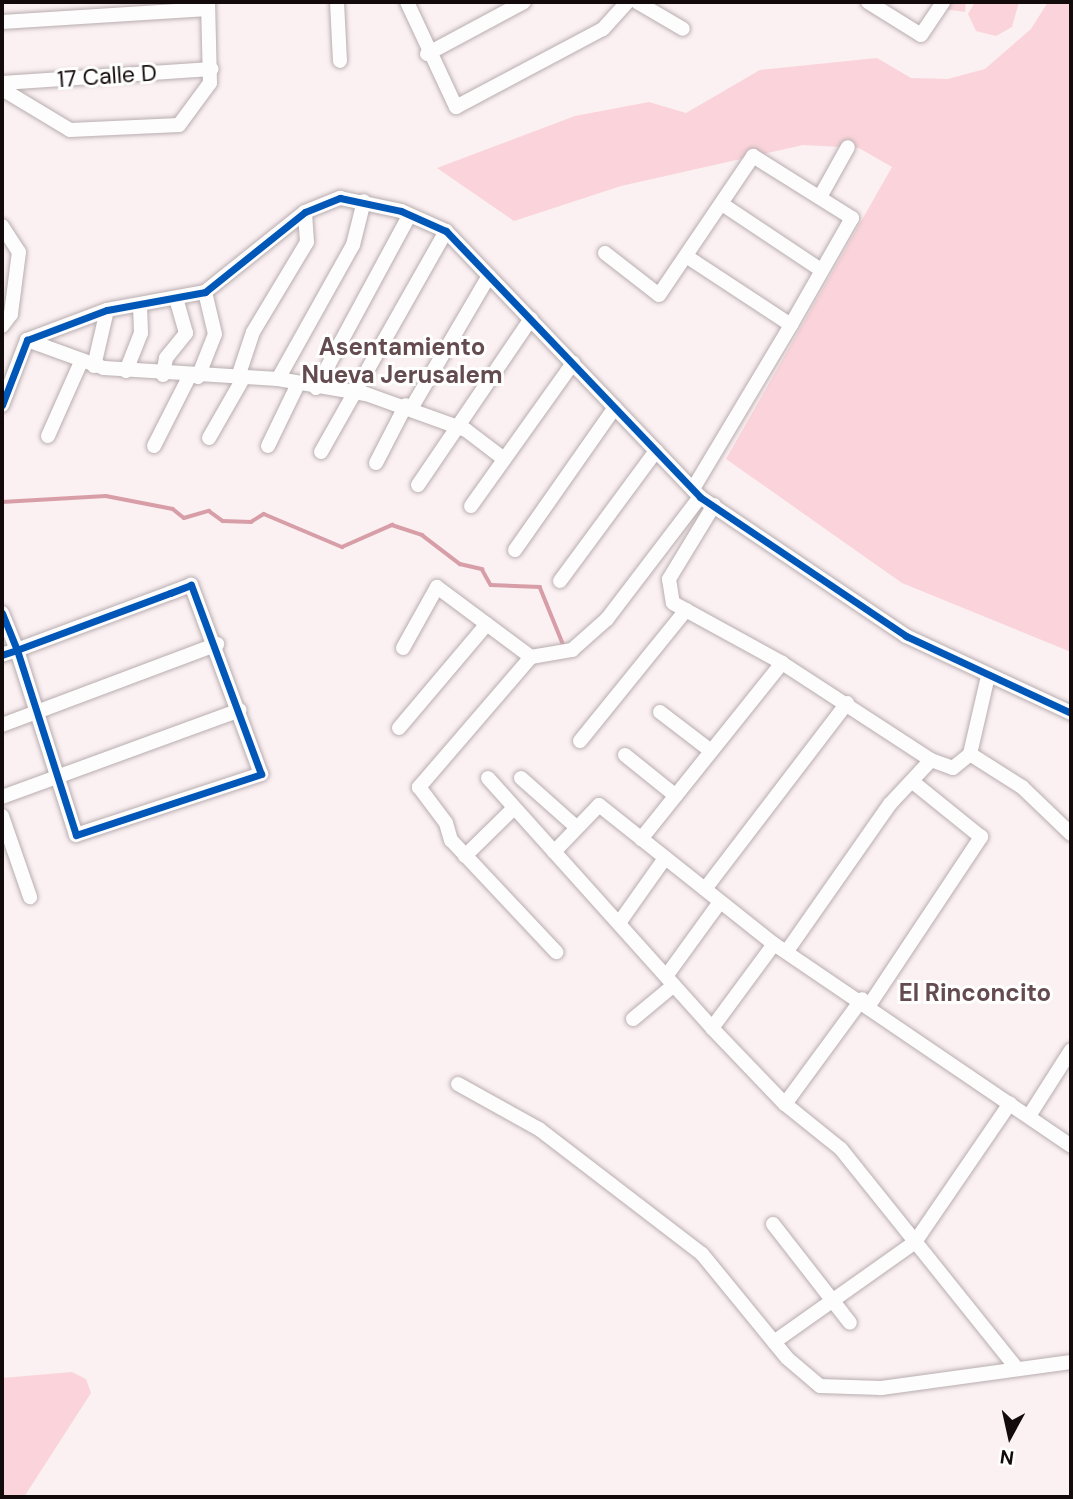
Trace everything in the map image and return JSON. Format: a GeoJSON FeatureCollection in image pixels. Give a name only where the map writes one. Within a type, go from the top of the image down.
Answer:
{"type":"FeatureCollection","features":[{"type":"Feature","properties":{"kind":"street"},"geometry":{"type":"LineString","coordinates":[[337,2],[340,61]]}},
{"type":"Feature","properties":{"kind":"street"},"geometry":{"type":"LineString","coordinates":[[407,2],[427,54],[456,107],[603,29],[627,2]]}},
{"type":"Feature","properties":{"kind":"street"},"geometry":{"type":"LineString","coordinates":[[427,54],[524,2]]}},
{"type":"Feature","properties":{"kind":"street"},"geometry":{"type":"LineString","coordinates":[[637,2],[683,29]]}},
{"type":"Feature","properties":{"kind":"street"},"geometry":{"type":"LineString","coordinates":[[868,2],[921,34],[943,2]]}},
{"type":"Feature","properties":{"kind":"street"},"geometry":{"type":"LineString","coordinates":[[2,22],[208,6],[212,69],[210,83],[179,125],[70,131],[2,89]]}},
{"type":"Feature","properties":{"kind":"street","name":"17 Calle D"},"geometry":{"type":"LineString","coordinates":[[2,83],[212,69]]}},
{"type":"Feature","properties":{"kind":"street"},"geometry":{"type":"LineString","coordinates":[[820,197],[848,148]]}},
{"type":"Feature","properties":{"kind":"street"},"geometry":{"type":"LineString","coordinates":[[556,952],[465,856],[419,787],[531,657],[572,650],[607,619],[696,493],[852,218],[753,156],[689,258],[659,295],[605,253]]}},
{"type":"Feature","properties":{"kind":"street"},"geometry":{"type":"LineString","coordinates":[[2,405],[27,340],[107,310],[140,308],[205,292],[305,212],[340,198],[363,201],[446,231],[696,493],[891,628],[1071,713]]}},
{"type":"Feature","properties":{"kind":"street"},"geometry":{"type":"LineString","coordinates":[[278,379],[352,245],[363,201]]}},
{"type":"Feature","properties":{"kind":"street"},"geometry":{"type":"LineString","coordinates":[[722,204],[821,270]]}},
{"type":"Feature","properties":{"kind":"street"},"geometry":{"type":"LineString","coordinates":[[209,438],[241,377],[253,332],[307,242],[305,212]]}},
{"type":"Feature","properties":{"kind":"street"},"geometry":{"type":"LineString","coordinates":[[316,388],[409,216]]}},
{"type":"Feature","properties":{"kind":"street"},"geometry":{"type":"LineString","coordinates":[[2,226],[19,252],[7,273],[9,299],[2,326]]}},
{"type":"Feature","properties":{"kind":"street"},"geometry":{"type":"LineString","coordinates":[[321,452],[357,393],[446,231]]}},
{"type":"Feature","properties":{"kind":"street"},"geometry":{"type":"LineString","coordinates":[[689,258],[791,325]]}},
{"type":"Feature","properties":{"kind":"street"},"geometry":{"type":"LineString","coordinates":[[376,463],[489,276]]}},
{"type":"Feature","properties":{"kind":"street"},"geometry":{"type":"LineString","coordinates":[[155,446],[215,334],[205,292]]}},
{"type":"Feature","properties":{"kind":"street"},"geometry":{"type":"LineString","coordinates":[[163,375],[166,358],[186,333],[177,301]]}},
{"type":"Feature","properties":{"kind":"street"},"geometry":{"type":"LineString","coordinates":[[126,371],[141,333],[140,308]]}},
{"type":"Feature","properties":{"kind":"street"},"geometry":{"type":"LineString","coordinates":[[48,436],[88,364],[107,310]]}},
{"type":"Feature","properties":{"kind":"street"},"geometry":{"type":"LineString","coordinates":[[418,485],[455,425],[531,319]]}},
{"type":"Feature","properties":{"kind":"street"},"geometry":{"type":"LineString","coordinates":[[27,340],[88,364],[126,371],[194,377],[278,379],[316,388],[357,393],[410,406],[455,425],[505,459]]}},
{"type":"Feature","properties":{"kind":"street"},"geometry":{"type":"LineString","coordinates":[[471,506],[573,363]]}},
{"type":"Feature","properties":{"kind":"street"},"geometry":{"type":"LineString","coordinates":[[268,446],[298,384]]}},
{"type":"Feature","properties":{"kind":"street"},"geometry":{"type":"LineString","coordinates":[[515,550],[615,407]]}},
{"type":"Feature","properties":{"kind":"street"},"geometry":{"type":"LineString","coordinates":[[560,582],[656,450]]}},
{"type":"Feature","properties":{"kind":"street"},"geometry":{"type":"LineString","coordinates":[[714,505],[666,587],[673,603],[782,663],[847,703],[930,760],[953,768],[970,754],[988,676]]}},
{"type":"Feature","properties":{"kind":"street"},"geometry":{"type":"LineString","coordinates":[[2,613],[17,650],[76,835],[261,774],[217,644],[191,585],[17,650],[2,655]]}},
{"type":"Feature","properties":{"kind":"street"},"geometry":{"type":"LineString","coordinates":[[403,648],[437,587],[531,657]]}},
{"type":"Feature","properties":{"kind":"street"},"geometry":{"type":"LineString","coordinates":[[580,741],[686,610]]}},
{"type":"Feature","properties":{"kind":"street"},"geometry":{"type":"LineString","coordinates":[[399,728],[487,624]]}},
{"type":"Feature","properties":{"kind":"street"},"geometry":{"type":"LineString","coordinates":[[2,724],[217,644]]}},
{"type":"Feature","properties":{"kind":"street"},"geometry":{"type":"LineString","coordinates":[[641,839],[782,663]]}},
{"type":"Feature","properties":{"kind":"street"},"geometry":{"type":"LineString","coordinates":[[705,889],[847,703]]}},
{"type":"Feature","properties":{"kind":"street"},"geometry":{"type":"LineString","coordinates":[[2,797],[240,710]]}},
{"type":"Feature","properties":{"kind":"street"},"geometry":{"type":"LineString","coordinates":[[660,712],[711,751]]}},
{"type":"Feature","properties":{"kind":"street"},"geometry":{"type":"LineString","coordinates":[[970,754],[1022,787],[1071,834]]}},
{"type":"Feature","properties":{"kind":"street"},"geometry":{"type":"LineString","coordinates":[[625,755],[676,796]]}},
{"type":"Feature","properties":{"kind":"street"},"geometry":{"type":"LineString","coordinates":[[712,1028],[781,947],[890,804],[914,783],[930,760]]}},
{"type":"Feature","properties":{"kind":"street"},"geometry":{"type":"LineString","coordinates":[[488,778],[512,810],[554,852],[712,1028],[785,1104],[841,1149],[1015,1366]]}},
{"type":"Feature","properties":{"kind":"street"},"geometry":{"type":"LineString","coordinates":[[521,778],[574,825]]}},
{"type":"Feature","properties":{"kind":"street"},"geometry":{"type":"LineString","coordinates":[[785,1104],[866,1002],[981,837],[914,783]]}},
{"type":"Feature","properties":{"kind":"street"},"geometry":{"type":"LineString","coordinates":[[554,852],[574,825],[598,805],[781,947],[866,1002],[1071,1146]]}},
{"type":"Feature","properties":{"kind":"street"},"geometry":{"type":"LineString","coordinates":[[465,856],[512,810]]}},
{"type":"Feature","properties":{"kind":"street"},"geometry":{"type":"LineString","coordinates":[[2,816],[30,897]]}},
{"type":"Feature","properties":{"kind":"street"},"geometry":{"type":"LineString","coordinates":[[619,923],[665,858]]}},
{"type":"Feature","properties":{"kind":"street"},"geometry":{"type":"LineString","coordinates":[[633,1019],[670,980],[720,902]]}},
{"type":"Feature","properties":{"kind":"street"},"geometry":{"type":"LineString","coordinates":[[1029,1116],[1071,1050]]}},
{"type":"Feature","properties":{"kind":"street"},"geometry":{"type":"LineString","coordinates":[[457,1084],[538,1129],[702,1254],[803,1376],[845,1390],[1015,1366],[1071,1362]]}},
{"type":"Feature","properties":{"kind":"street"},"geometry":{"type":"LineString","coordinates":[[775,1342],[915,1242],[1010,1104]]}},
{"type":"Feature","properties":{"kind":"street"},"geometry":{"type":"LineString","coordinates":[[773,1224],[850,1323]]}},
{"type":"Feature","properties":{"kind":"shaded area"},"geometry":{"type":"Polygon","coordinates":[[[948,2],[966,2],[965,12],[944,9],[948,2]]]}},
{"type":"Feature","properties":{"kind":"shaded area"},"geometry":{"type":"Polygon","coordinates":[[[975,2],[1019,2],[1012,27],[996,36],[976,31],[968,14],[975,2]]]}},
{"type":"Feature","properties":{"kind":"shaded area"},"geometry":{"type":"Polygon","coordinates":[[[1048,2],[1071,2],[1071,652],[902,583],[726,459],[892,167],[859,148],[803,145],[621,186],[514,221],[437,168],[575,116],[649,102],[686,113],[760,70],[877,58],[911,78],[948,79],[985,69],[1031,29],[1048,2]]]}},
{"type":"Feature","properties":{"kind":"shaded area"},"geometry":{"type":"Polygon","coordinates":[[[72,1372],[86,1379],[91,1393],[24,1497],[2,1497],[2,1378],[72,1372]]]}},
{"type":"Feature","properties":{"kind":"waterway"},"geometry":{"type":"LineString","coordinates":[[2,502],[106,496],[173,509],[184,518],[209,511],[223,521],[251,522],[264,514],[342,547],[392,525],[422,535],[460,564],[482,569],[491,585],[540,587],[564,646]]}},
{"type":"Feature","properties":{"kind":"cycle path"},"geometry":{"type":"LineString","coordinates":[[2,405],[27,340],[107,310],[205,292],[305,212],[340,198],[401,211],[446,231],[700,497],[906,636],[1071,713]]}},
{"type":"Feature","properties":{"kind":"cycle path"},"geometry":{"type":"LineString","coordinates":[[2,613],[17,650],[76,835],[261,774],[191,585],[17,650],[2,655]]}},
{"type":"Feature","properties":{"kind":"district","name":"Asentamiento Nueva Jerusalem"},"geometry":{"type":"Point","coordinates":[402,361]}},
{"type":"Feature","properties":{"kind":"district","name":"El Rinconcito"},"geometry":{"type":"Point","coordinates":[975,993]}}]}
